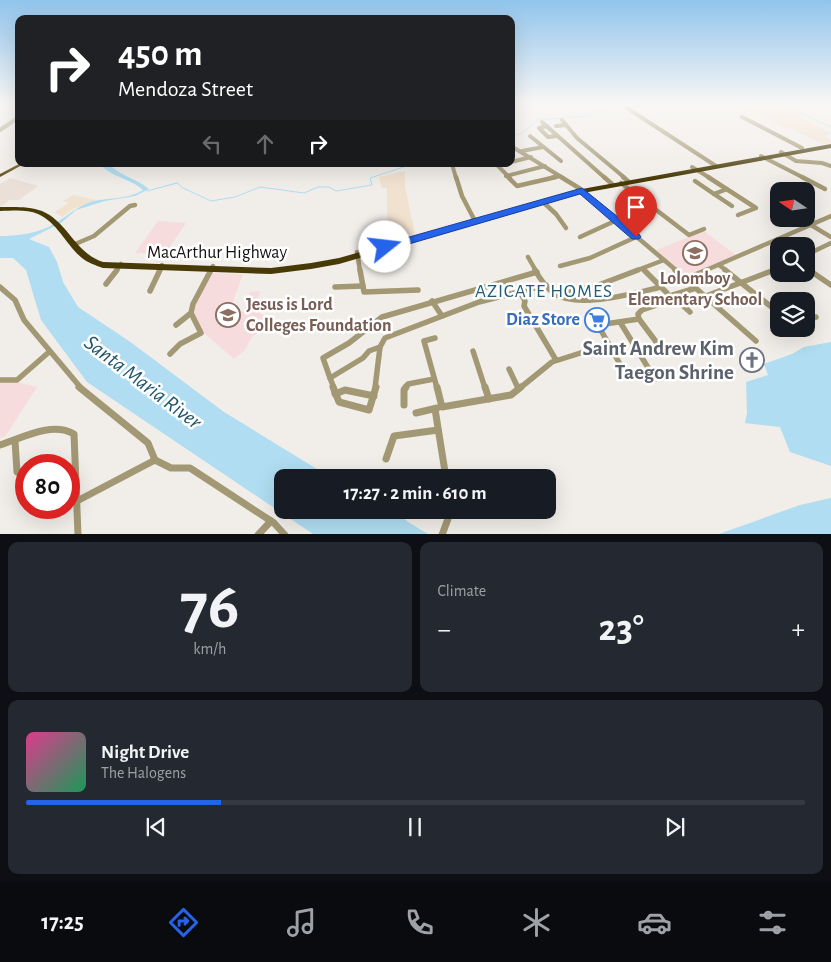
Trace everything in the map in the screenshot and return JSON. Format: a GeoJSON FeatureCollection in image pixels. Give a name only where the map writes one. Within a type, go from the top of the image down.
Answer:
{"type":"FeatureCollection","features":[{"type":"Feature","properties":{"kind":"highway","name":"MacArthur Highway"},"geometry":{"type":"LineString","coordinates":[[783,153],[802,148],[830,145]]}},
{"type":"Feature","properties":{"kind":"highway","name":"MacArthur Highway"},"geometry":{"type":"LineString","coordinates":[[0,208],[29,210],[52,218],[85,258],[96,264],[212,267],[271,271],[339,261],[358,253],[580,190],[830,145]]}},
{"type":"Feature","properties":{"kind":"highway","name":"MacArthur Highway"},"geometry":{"type":"LineString","coordinates":[[476,219],[543,202],[580,190]]}},
{"type":"Feature","properties":{"kind":"main road"},"geometry":{"type":"LineString","coordinates":[[0,176],[16,167]]}},
{"type":"Feature","properties":{"kind":"street"},"geometry":{"type":"LineString","coordinates":[[540,129],[548,137],[557,136]]}},
{"type":"Feature","properties":{"kind":"street"},"geometry":{"type":"LineString","coordinates":[[550,129],[611,184]]}},
{"type":"Feature","properties":{"kind":"street"},"geometry":{"type":"LineString","coordinates":[[569,129],[625,181],[689,235],[704,229]]}},
{"type":"Feature","properties":{"kind":"street"},"geometry":{"type":"LineString","coordinates":[[659,129],[714,165]]}},
{"type":"Feature","properties":{"kind":"street"},"geometry":{"type":"LineString","coordinates":[[765,129],[802,148]]}},
{"type":"Feature","properties":{"kind":"street"},"geometry":{"type":"LineString","coordinates":[[530,136],[561,161]]}},
{"type":"Feature","properties":{"kind":"street"},"geometry":{"type":"LineString","coordinates":[[522,151],[543,146]]}},
{"type":"Feature","properties":{"kind":"street"},"geometry":{"type":"LineString","coordinates":[[515,148],[580,190],[706,296],[756,341]]}},
{"type":"Feature","properties":{"kind":"street"},"geometry":{"type":"LineString","coordinates":[[783,153],[798,162],[822,163],[831,169]]}},
{"type":"Feature","properties":{"kind":"street"},"geometry":{"type":"LineString","coordinates":[[515,161],[531,157]]}},
{"type":"Feature","properties":{"kind":"street"},"geometry":{"type":"LineString","coordinates":[[762,157],[825,189]]}},
{"type":"Feature","properties":{"kind":"street"},"geometry":{"type":"LineString","coordinates":[[506,176],[544,166]]}},
{"type":"Feature","properties":{"kind":"street"},"geometry":{"type":"LineString","coordinates":[[454,167],[462,196],[476,219]]}},
{"type":"Feature","properties":{"kind":"street"},"geometry":{"type":"LineString","coordinates":[[499,167],[518,186],[560,176]]}},
{"type":"Feature","properties":{"kind":"street"},"geometry":{"type":"LineString","coordinates":[[694,169],[756,208],[738,215]]}},
{"type":"Feature","properties":{"kind":"street"},"geometry":{"type":"LineString","coordinates":[[695,181],[732,206]]}},
{"type":"Feature","properties":{"kind":"street"},"geometry":{"type":"LineString","coordinates":[[714,194],[726,189]]}},
{"type":"Feature","properties":{"kind":"street"},"geometry":{"type":"LineString","coordinates":[[543,202],[556,214],[566,228]]}},
{"type":"Feature","properties":{"kind":"street"},"geometry":{"type":"LineString","coordinates":[[75,244],[94,236],[135,204]]}},
{"type":"Feature","properties":{"kind":"street"},"geometry":{"type":"LineString","coordinates":[[815,223],[831,216]]}},
{"type":"Feature","properties":{"kind":"street"},"geometry":{"type":"LineString","coordinates":[[580,237],[617,220]]}},
{"type":"Feature","properties":{"kind":"street"},"geometry":{"type":"LineString","coordinates":[[815,227],[831,237]]}},
{"type":"Feature","properties":{"kind":"street"},"geometry":{"type":"LineString","coordinates":[[686,279],[804,228]]}},
{"type":"Feature","properties":{"kind":"street"},"geometry":{"type":"LineString","coordinates":[[560,266],[590,258],[636,237]]}},
{"type":"Feature","properties":{"kind":"street"},"geometry":{"type":"LineString","coordinates":[[815,251],[831,243]]}},
{"type":"Feature","properties":{"kind":"street"},"geometry":{"type":"LineString","coordinates":[[358,253],[364,292],[418,290]]}},
{"type":"Feature","properties":{"kind":"street"},"geometry":{"type":"LineString","coordinates":[[528,257],[546,286],[556,295],[568,299],[590,300],[661,287]]}},
{"type":"Feature","properties":{"kind":"street"},"geometry":{"type":"LineString","coordinates":[[556,295],[596,286],[664,260]]}},
{"type":"Feature","properties":{"kind":"street"},"geometry":{"type":"LineString","coordinates":[[106,284],[121,265]]}},
{"type":"Feature","properties":{"kind":"street"},"geometry":{"type":"LineString","coordinates":[[719,265],[770,306]]}},
{"type":"Feature","properties":{"kind":"street"},"geometry":{"type":"LineString","coordinates":[[150,291],[161,266]]}},
{"type":"Feature","properties":{"kind":"street"},"geometry":{"type":"LineString","coordinates":[[170,354],[180,344],[201,333],[191,314],[193,304],[212,267]]}},
{"type":"Feature","properties":{"kind":"street"},"geometry":{"type":"LineString","coordinates":[[642,269],[690,312]]}},
{"type":"Feature","properties":{"kind":"street"},"geometry":{"type":"LineString","coordinates":[[537,272],[382,317],[349,343],[323,358],[339,402],[369,410],[374,396],[380,347],[385,338],[479,302],[546,286]]}},
{"type":"Feature","properties":{"kind":"street"},"geometry":{"type":"LineString","coordinates":[[706,296],[770,272]]}},
{"type":"Feature","properties":{"kind":"street"},"geometry":{"type":"LineString","coordinates":[[815,274],[831,285]]}},
{"type":"Feature","properties":{"kind":"street"},"geometry":{"type":"LineString","coordinates":[[335,287],[362,286]]}},
{"type":"Feature","properties":{"kind":"street"},"geometry":{"type":"LineString","coordinates":[[590,300],[596,286]]}},
{"type":"Feature","properties":{"kind":"street"},"geometry":{"type":"LineString","coordinates":[[0,287],[15,300],[24,320],[76,384],[114,418],[148,443],[155,460],[171,468],[190,468],[270,521],[285,534]]}},
{"type":"Feature","properties":{"kind":"street"},"geometry":{"type":"LineString","coordinates":[[663,351],[639,319],[638,314],[642,310],[660,304],[663,298],[670,294],[696,288]]}},
{"type":"Feature","properties":{"kind":"street"},"geometry":{"type":"LineString","coordinates":[[520,292],[525,301],[524,306],[556,360]]}},
{"type":"Feature","properties":{"kind":"street"},"geometry":{"type":"LineString","coordinates":[[432,301],[442,316]]}},
{"type":"Feature","properties":{"kind":"street"},"geometry":{"type":"LineString","coordinates":[[176,325],[191,314]]}},
{"type":"Feature","properties":{"kind":"street"},"geometry":{"type":"LineString","coordinates":[[621,366],[598,325],[639,319]]}},
{"type":"Feature","properties":{"kind":"street"},"geometry":{"type":"LineString","coordinates":[[620,322],[655,379]]}},
{"type":"Feature","properties":{"kind":"street"},"geometry":{"type":"LineString","coordinates":[[435,338],[424,341],[434,379],[438,408],[438,430],[444,469]]}},
{"type":"Feature","properties":{"kind":"street"},"geometry":{"type":"LineString","coordinates":[[416,413],[511,395],[556,360],[609,344]]}},
{"type":"Feature","properties":{"kind":"street"},"geometry":{"type":"LineString","coordinates":[[330,378],[363,358],[369,351],[380,347]]}},
{"type":"Feature","properties":{"kind":"street"},"geometry":{"type":"LineString","coordinates":[[473,351],[489,399]]}},
{"type":"Feature","properties":{"kind":"street"},"geometry":{"type":"LineString","coordinates":[[0,380],[18,380],[49,352]]}},
{"type":"Feature","properties":{"kind":"street"},"geometry":{"type":"LineString","coordinates":[[509,368],[518,388]]}},
{"type":"Feature","properties":{"kind":"street"},"geometry":{"type":"LineString","coordinates":[[404,404],[404,390],[408,384],[434,379]]}},
{"type":"Feature","properties":{"kind":"street"},"geometry":{"type":"LineString","coordinates":[[335,394],[345,390],[374,396]]}},
{"type":"Feature","properties":{"kind":"street"},"geometry":{"type":"LineString","coordinates":[[0,445],[54,428],[65,428],[70,430],[75,438],[76,454]]}},
{"type":"Feature","properties":{"kind":"street"},"geometry":{"type":"LineString","coordinates":[[386,459],[394,436],[438,430]]}},
{"type":"Feature","properties":{"kind":"street"},"geometry":{"type":"LineString","coordinates":[[15,441],[16,454]]}},
{"type":"Feature","properties":{"kind":"street"},"geometry":{"type":"LineString","coordinates":[[80,499],[118,479],[136,473],[155,460]]}},
{"type":"Feature","properties":{"kind":"street"},"geometry":{"type":"LineString","coordinates":[[78,519],[78,534]]}},
{"type":"Feature","properties":{"kind":"street"},"geometry":{"type":"LineString","coordinates":[[442,534],[448,519]]}},
{"type":"Feature","properties":{"kind":"street"},"geometry":{"type":"LineString","coordinates":[[258,534],[270,521]]}},
{"type":"Feature","properties":{"kind":"shaded area"},"geometry":{"type":"Polygon","coordinates":[[[792,129],[823,129],[831,133],[825,136],[831,140],[831,143],[822,144],[792,129]]]}},
{"type":"Feature","properties":{"kind":"shaded area"},"geometry":{"type":"Polygon","coordinates":[[[405,171],[405,187],[415,234],[392,240],[387,225],[387,188],[382,188],[379,177],[405,171]]]}},
{"type":"Feature","properties":{"kind":"shaded area"},"geometry":{"type":"Polygon","coordinates":[[[10,178],[38,186],[19,200],[9,200],[0,206],[0,184],[10,178]]]}},
{"type":"Feature","properties":{"kind":"shaded area"},"geometry":{"type":"Polygon","coordinates":[[[73,195],[96,200],[73,209],[62,217],[55,212],[69,203],[63,201],[73,195]]]}},
{"type":"Feature","properties":{"kind":"shaded area"},"geometry":{"type":"Polygon","coordinates":[[[158,221],[186,223],[159,263],[156,263],[162,254],[135,253],[158,221]]]}},
{"type":"Feature","properties":{"kind":"shaded area","name":"Lolomboy Elementary School"},"geometry":{"type":"Polygon","coordinates":[[[704,231],[737,256],[687,278],[654,251],[704,231]]]}},
{"type":"Feature","properties":{"kind":"shaded area","name":"Jesus is Lord Colleges Foundation"},"geometry":{"type":"Polygon","coordinates":[[[210,273],[243,274],[230,310],[243,312],[250,292],[260,291],[255,311],[273,320],[252,337],[245,350],[234,359],[197,327],[193,305],[210,273]]]}},
{"type":"Feature","properties":{"kind":"shaded area"},"geometry":{"type":"Polygon","coordinates":[[[0,381],[17,382],[37,387],[5,437],[0,438],[0,381]]]}},
{"type":"Feature","properties":{"kind":"water","name":"Santa Maria River"},"geometry":{"type":"Polygon","coordinates":[[[103,167],[112,167],[149,189],[135,196],[105,201],[76,210],[61,223],[29,239],[49,247],[57,262],[63,282],[78,307],[129,341],[224,412],[317,469],[274,469],[274,508],[87,382],[41,320],[26,270],[13,258],[0,258],[0,236],[12,236],[41,230],[87,203],[125,197],[143,190],[103,167]]]}},
{"type":"Feature","properties":{"kind":"water"},"geometry":{"type":"Polygon","coordinates":[[[831,342],[831,466],[790,452],[780,427],[745,423],[747,413],[746,382],[768,375],[764,364],[792,354],[804,347],[831,342]]]}},
{"type":"Feature","properties":{"kind":"water"},"geometry":{"type":"Polygon","coordinates":[[[831,498],[831,534],[719,534],[800,505],[831,498]]]}},
{"type":"Feature","properties":{"kind":"water"},"geometry":{"type":"Polygon","coordinates":[[[291,519],[405,519],[428,534],[313,534],[291,519]]]}},
{"type":"Feature","properties":{"kind":"waterway"},"geometry":{"type":"LineString","coordinates":[[515,135],[521,134],[527,129]]}},
{"type":"Feature","properties":{"kind":"waterway"},"geometry":{"type":"LineString","coordinates":[[147,191],[177,183],[183,188],[211,201],[235,197],[260,187],[304,193],[318,187],[329,187],[336,191],[372,185],[370,178],[404,167]]}},
{"type":"Feature","properties":{"kind":"place","name":"Lolomboy Elementary School"},"geometry":{"type":"Point","coordinates":[695,253]}},
{"type":"Feature","properties":{"kind":"place","name":"Jesus is Lord Colleges Foundation"},"geometry":{"type":"Point","coordinates":[228,315]}},
{"type":"Feature","properties":{"kind":"place","name":"Diaz Store"},"geometry":{"type":"Point","coordinates":[597,320]}},
{"type":"Feature","properties":{"kind":"place","name":"Saint Andrew Kim Taegon Shrine"},"geometry":{"type":"Point","coordinates":[752,360]}},
{"type":"Feature","properties":{"kind":"district","name":"AZICATE HOMES"},"geometry":{"type":"Point","coordinates":[544,291]}},
{"type":"Feature","properties":{"kind":"route"},"geometry":{"type":"LineString","coordinates":[[385,247],[582,191],[636,237]]}}]}
